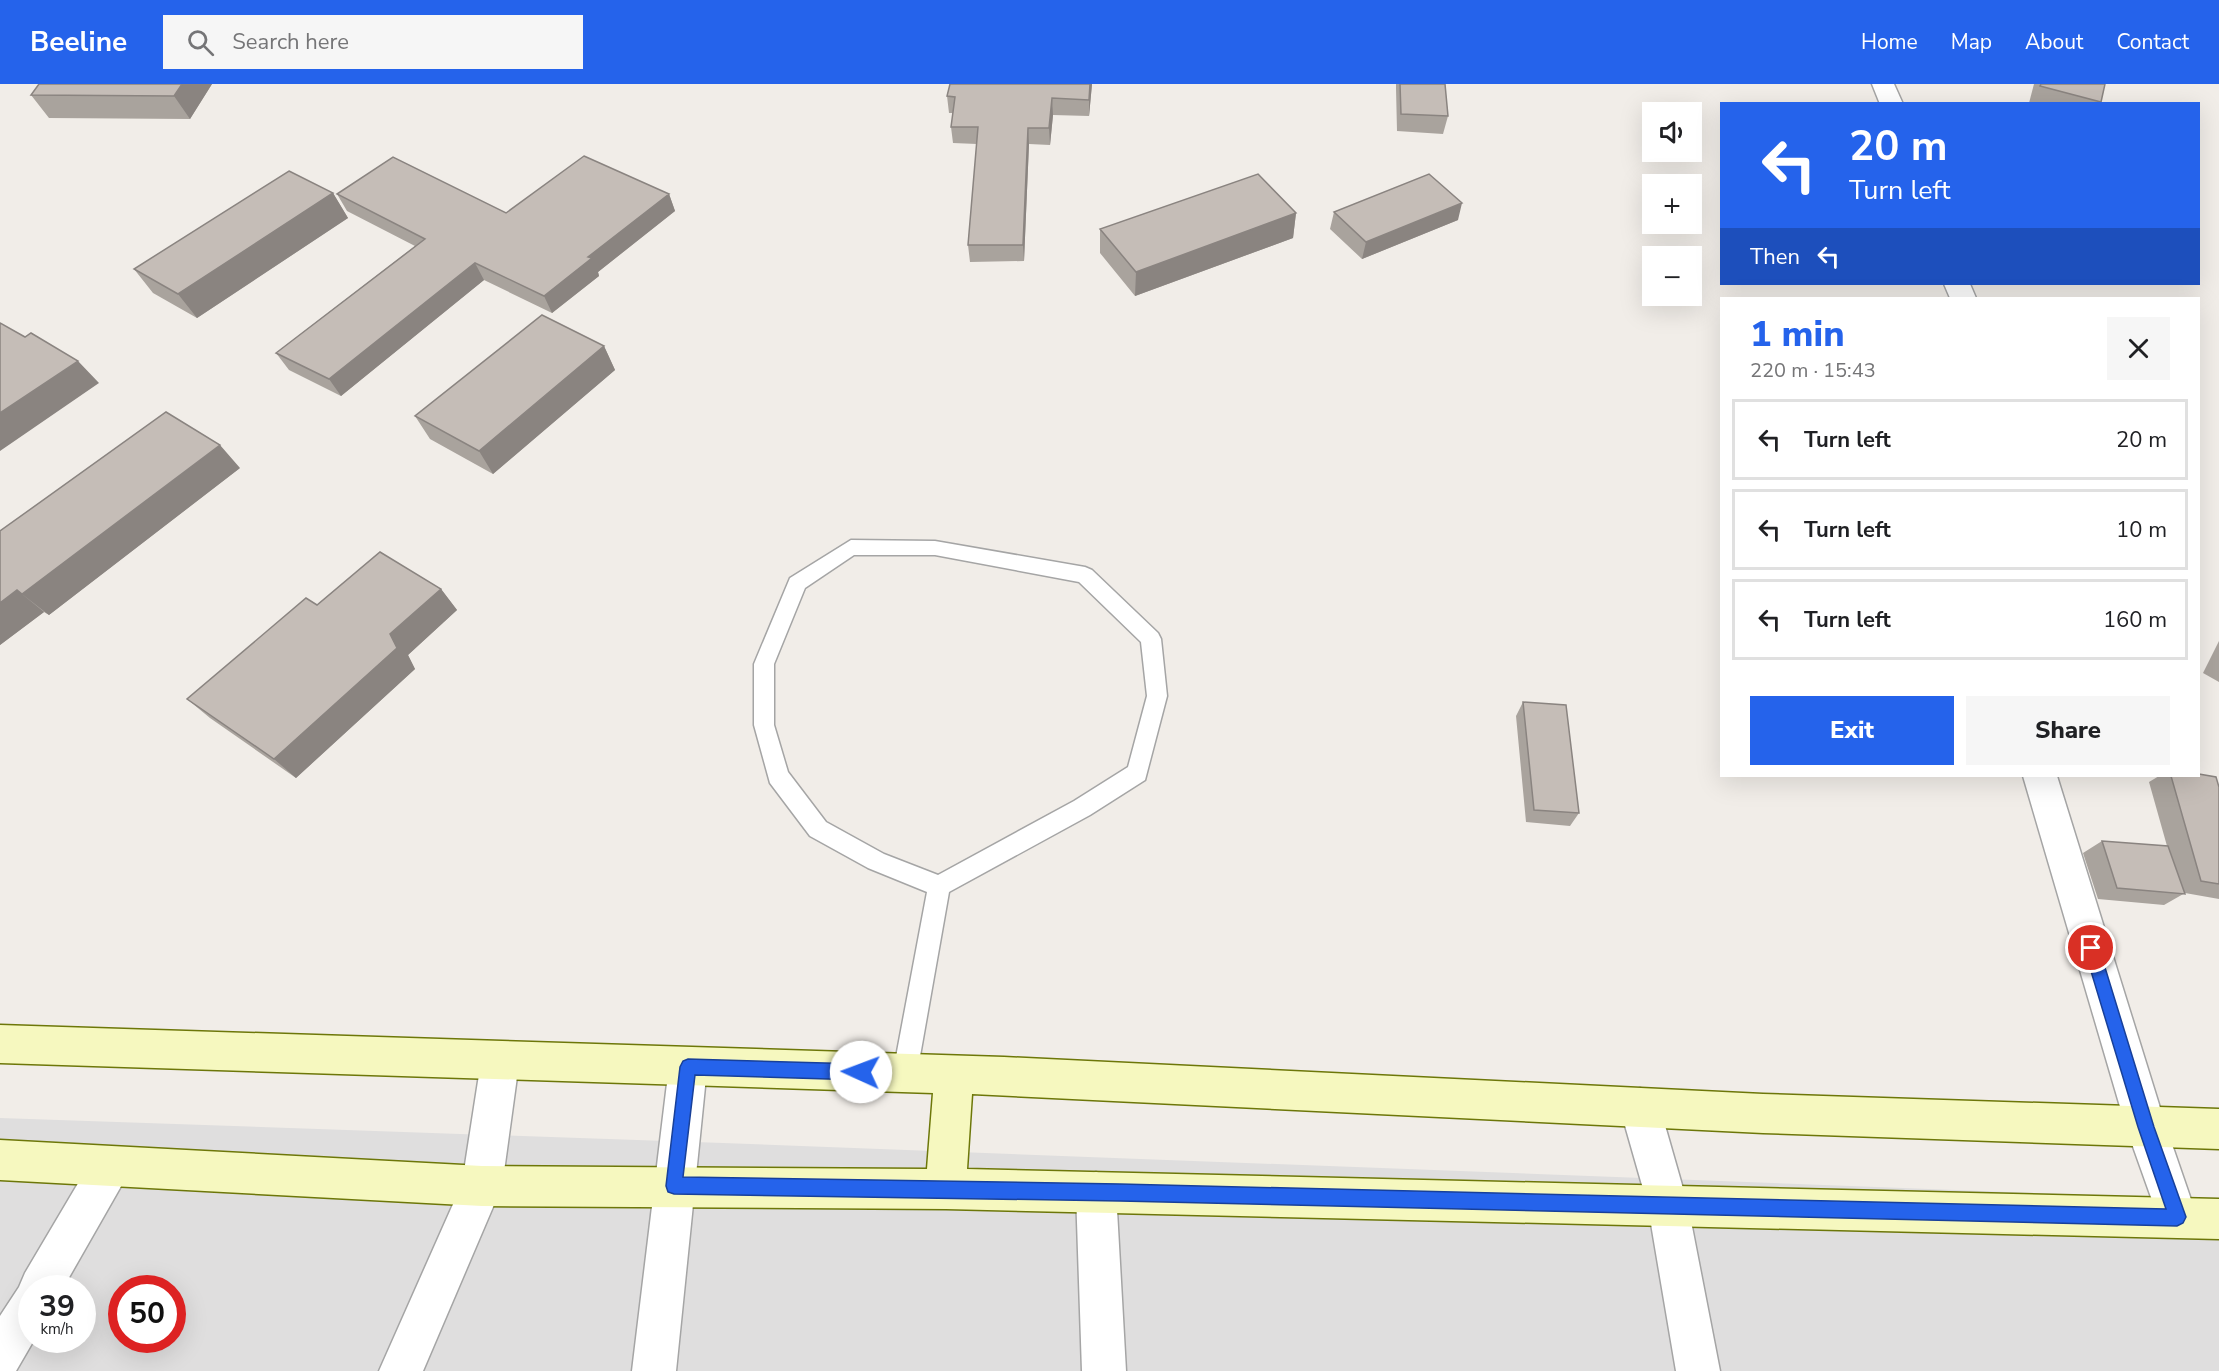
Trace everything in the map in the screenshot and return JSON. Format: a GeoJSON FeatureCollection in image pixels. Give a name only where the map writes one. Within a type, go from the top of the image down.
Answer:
{"type":"FeatureCollection","features":[{"type":"Feature","properties":{"kind":"main road"},"geometry":{"type":"LineString","coordinates":[[0,1044],[263,1055],[905,1073],[1640,1108],[2219,1128]]}},
{"type":"Feature","properties":{"kind":"main road"},"geometry":{"type":"LineString","coordinates":[[946,1189],[954,1075]]}},
{"type":"Feature","properties":{"kind":"main road"},"geometry":{"type":"LineString","coordinates":[[0,1160],[482,1186],[946,1189],[2219,1219]]}},
{"type":"Feature","properties":{"kind":"street"},"geometry":{"type":"LineString","coordinates":[[1883,84],[1891,102]]}},
{"type":"Feature","properties":{"kind":"street"},"geometry":{"type":"LineString","coordinates":[[2040,777],[2146,1127],[2177,1217]]}},
{"type":"Feature","properties":{"kind":"street"},"geometry":{"type":"LineString","coordinates":[[401,1371],[482,1186],[500,1062]]}},
{"type":"Feature","properties":{"kind":"street"},"geometry":{"type":"LineString","coordinates":[[654,1371],[688,1067]]}},
{"type":"Feature","properties":{"kind":"street"},"geometry":{"type":"LineString","coordinates":[[1640,1108],[1668,1206],[1698,1371]]}},
{"type":"Feature","properties":{"kind":"street"},"geometry":{"type":"LineString","coordinates":[[48,1275],[110,1167]]}},
{"type":"Feature","properties":{"kind":"street"},"geometry":{"type":"LineString","coordinates":[[1096,1192],[1104,1371]]}},
{"type":"Feature","properties":{"kind":"street"},"geometry":{"type":"LineString","coordinates":[[0,1357],[18,1327]]}},
{"type":"Feature","properties":{"kind":"lane"},"geometry":{"type":"LineString","coordinates":[[850,547],[935,548],[1085,575],[1151,639],[1156,696],[1137,773],[1082,808],[939,886],[876,861],[818,829],[777,776],[764,725],[764,664],[797,583],[850,547]]}},
{"type":"Feature","properties":{"kind":"lane"},"geometry":{"type":"LineString","coordinates":[[905,1073],[939,886]]}},
{"type":"Feature","properties":{"kind":"shaded area"},"geometry":{"type":"Polygon","coordinates":[[[0,1118],[2219,1200],[2219,1371],[0,1371],[0,1118]]]}},
{"type":"Feature","properties":{"kind":"building"},"geometry":{"type":"Polygon","coordinates":[[[39,84],[182,84],[174,96],[31,95],[39,84]]]}},
{"type":"Feature","properties":{"kind":"building"},"geometry":{"type":"Polygon","coordinates":[[[950,84],[1090,84],[1089,100],[1052,98],[1049,128],[1028,128],[1023,245],[968,245],[978,127],[951,127],[955,97],[947,96],[950,84]]]}},
{"type":"Feature","properties":{"kind":"building"},"geometry":{"type":"Polygon","coordinates":[[[1400,84],[1445,84],[1448,116],[1401,114],[1400,84]]]}},
{"type":"Feature","properties":{"kind":"building"},"geometry":{"type":"Polygon","coordinates":[[[2041,84],[2105,84],[2101,102],[2040,86],[2041,84]]]}},
{"type":"Feature","properties":{"kind":"building"},"geometry":{"type":"Polygon","coordinates":[[[584,156],[669,194],[588,257],[592,258],[544,296],[475,263],[329,379],[276,353],[425,239],[337,194],[393,157],[506,213],[584,156]]]}},
{"type":"Feature","properties":{"kind":"building"},"geometry":{"type":"Polygon","coordinates":[[[289,171],[333,193],[178,294],[134,269],[289,171]]]}},
{"type":"Feature","properties":{"kind":"building"},"geometry":{"type":"Polygon","coordinates":[[[1258,174],[1296,213],[1136,272],[1100,229],[1258,174]]]}},
{"type":"Feature","properties":{"kind":"building"},"geometry":{"type":"Polygon","coordinates":[[[1429,174],[1462,203],[1366,242],[1334,212],[1429,174]]]}},
{"type":"Feature","properties":{"kind":"building"},"geometry":{"type":"Polygon","coordinates":[[[542,315],[604,346],[479,451],[415,416],[542,315]]]}},
{"type":"Feature","properties":{"kind":"building"},"geometry":{"type":"Polygon","coordinates":[[[0,323],[25,337],[31,333],[78,361],[0,413],[0,323]]]}},
{"type":"Feature","properties":{"kind":"building"},"geometry":{"type":"Polygon","coordinates":[[[166,412],[220,445],[22,594],[17,590],[0,603],[0,531],[166,412]]]}},
{"type":"Feature","properties":{"kind":"building"},"geometry":{"type":"Polygon","coordinates":[[[380,552],[441,589],[390,634],[397,648],[274,759],[187,699],[306,598],[317,605],[380,552]]]}},
{"type":"Feature","properties":{"kind":"building"},"geometry":{"type":"Polygon","coordinates":[[[1523,702],[1566,705],[1579,813],[1534,810],[1523,702]]]}},
{"type":"Feature","properties":{"kind":"building"},"geometry":{"type":"Polygon","coordinates":[[[2200,774],[2216,777],[2219,787],[2219,884],[2201,881],[2171,777],[2200,777],[2200,774]]]}},
{"type":"Feature","properties":{"kind":"building"},"geometry":{"type":"Polygon","coordinates":[[[2102,841],[2168,846],[2185,894],[2117,888],[2102,841]]]}},
{"type":"Feature","properties":{"kind":"route"},"geometry":{"type":"LineString","coordinates":[[861,1072],[688,1067],[674,1186],[1120,1192],[2177,1217],[2146,1127],[2091,948]]}}]}
